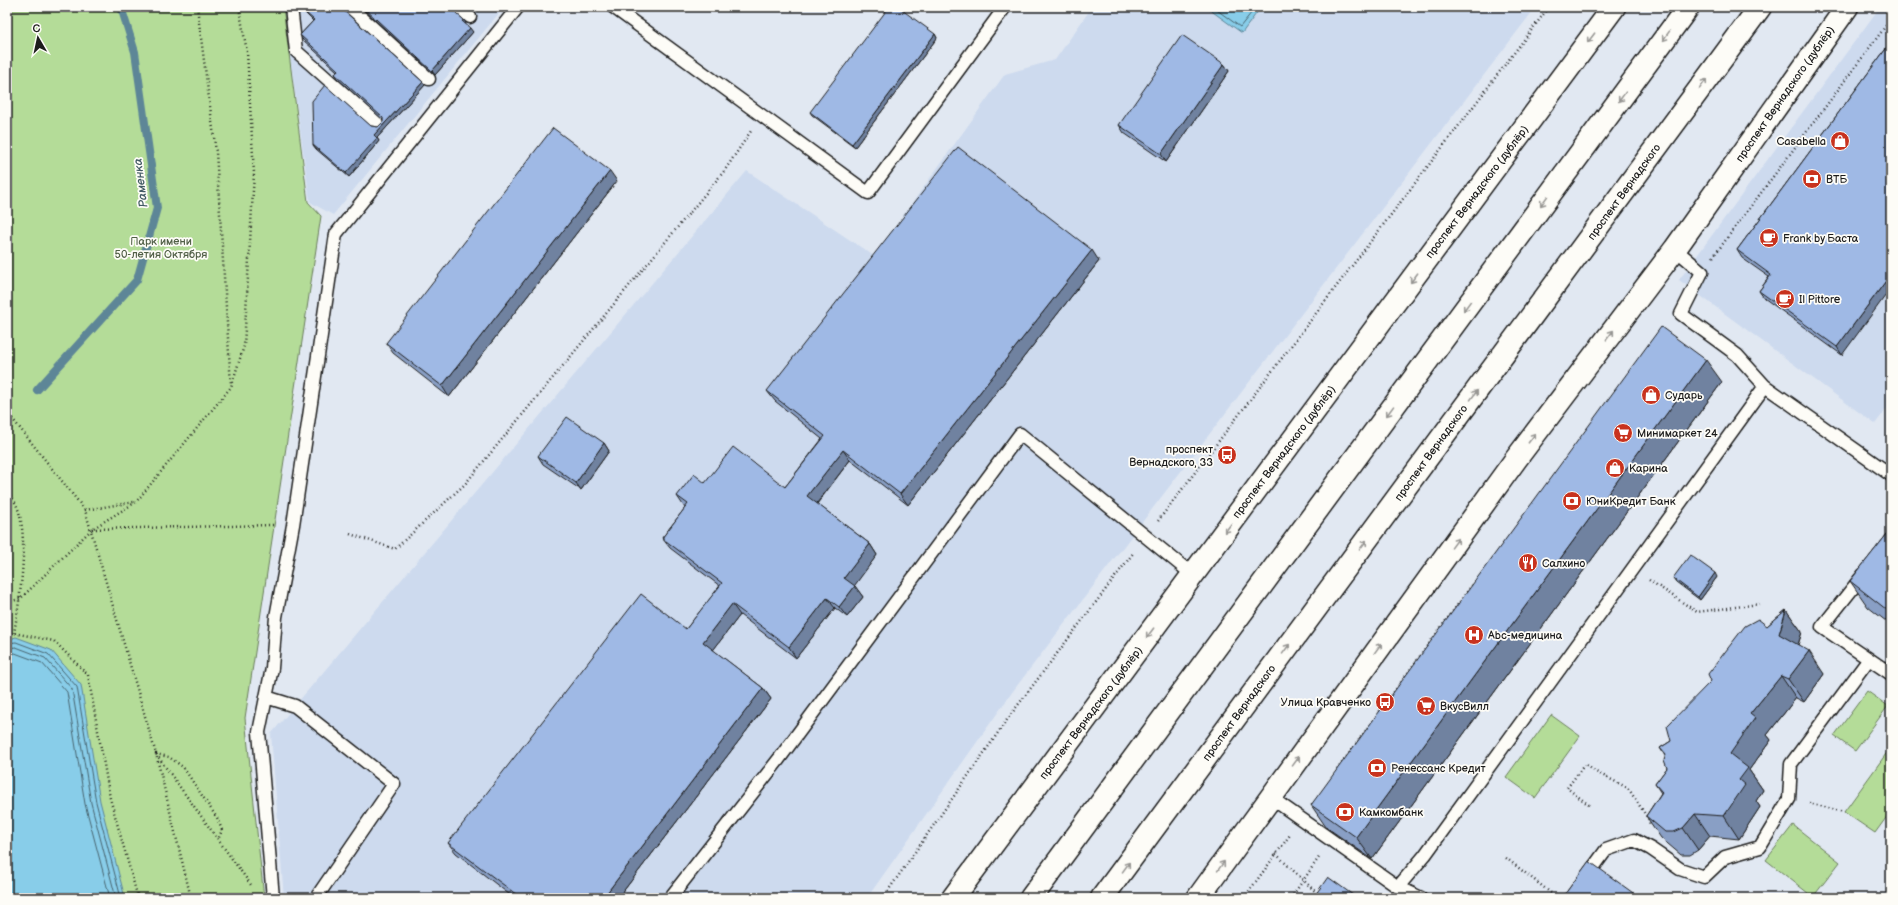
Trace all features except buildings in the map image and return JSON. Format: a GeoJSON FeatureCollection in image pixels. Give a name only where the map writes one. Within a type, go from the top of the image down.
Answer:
{"type":"FeatureCollection","features":[{"type":"Feature","properties":{"kind":"street","name":"проспект Вернадского (дублёр)"},"geometry":{"type":"LineString","coordinates":[[953,898],[1614,7]]}},
{"type":"Feature","properties":{"kind":"street"},"geometry":{"type":"LineString","coordinates":[[1031,898],[1688,7]]}},
{"type":"Feature","properties":{"kind":"street","name":"проспект Вернадского"},"geometry":{"type":"LineString","coordinates":[[1102,898],[1760,7]]}},
{"type":"Feature","properties":{"kind":"street","name":"проспект Вернадского (дублёр)"},"geometry":{"type":"LineString","coordinates":[[1198,898],[1516,459],[1675,249],[1847,7]]}},
{"type":"Feature","properties":{"kind":"lane"},"geometry":{"type":"LineString","coordinates":[[291,7],[296,51],[378,124]]}},
{"type":"Feature","properties":{"kind":"lane"},"geometry":{"type":"LineString","coordinates":[[350,7],[429,79]]}},
{"type":"Feature","properties":{"kind":"lane"},"geometry":{"type":"LineString","coordinates":[[458,7],[470,17]]}},
{"type":"Feature","properties":{"kind":"lane"},"geometry":{"type":"LineString","coordinates":[[273,898],[259,732],[272,668],[276,618],[292,525],[336,234],[518,7]]}},
{"type":"Feature","properties":{"kind":"lane"},"geometry":{"type":"LineString","coordinates":[[613,7],[868,193],[1005,7]]}},
{"type":"Feature","properties":{"kind":"lane"},"geometry":{"type":"LineString","coordinates":[[1675,249],[1702,272],[1681,314],[1737,355],[1765,386],[1891,476]]}},
{"type":"Feature","properties":{"kind":"lane"},"geometry":{"type":"LineString","coordinates":[[1398,887],[1425,855],[1765,386]]}},
{"type":"Feature","properties":{"kind":"lane"},"geometry":{"type":"LineString","coordinates":[[670,898],[779,759],[1020,434],[1193,575]]}},
{"type":"Feature","properties":{"kind":"lane"},"geometry":{"type":"LineString","coordinates":[[1871,565],[1822,627],[1891,674]]}},
{"type":"Feature","properties":{"kind":"lane"},"geometry":{"type":"LineString","coordinates":[[1571,898],[1606,850],[1634,840],[1651,849],[1680,869],[1704,878],[1725,857],[1760,847],[1789,799],[1791,764],[1869,659]]}},
{"type":"Feature","properties":{"kind":"lane"},"geometry":{"type":"LineString","coordinates":[[266,697],[295,706],[394,784],[316,898]]}},
{"type":"Feature","properties":{"kind":"lane"},"geometry":{"type":"LineString","coordinates":[[1270,798],[1398,887],[1420,898]]}},
{"type":"Feature","properties":{"kind":"path"},"geometry":{"type":"LineString","coordinates":[[197,7],[216,152],[231,387]]}},
{"type":"Feature","properties":{"kind":"path"},"geometry":{"type":"LineString","coordinates":[[7,602],[20,599],[92,529],[136,502],[231,387],[244,346],[254,173],[247,52],[239,7]]}},
{"type":"Feature","properties":{"kind":"path"},"geometry":{"type":"LineString","coordinates":[[883,898],[1008,717],[1549,7]]}},
{"type":"Feature","properties":{"kind":"path"},"geometry":{"type":"LineString","coordinates":[[1702,272],[1891,19]]}},
{"type":"Feature","properties":{"kind":"path"},"geometry":{"type":"LineString","coordinates":[[350,534],[394,550],[465,484],[725,170],[761,116]]}},
{"type":"Feature","properties":{"kind":"path"},"geometry":{"type":"LineString","coordinates":[[7,412],[85,510],[92,529],[156,754],[191,898]]}},
{"type":"Feature","properties":{"kind":"path"},"geometry":{"type":"LineString","coordinates":[[7,493],[11,496],[20,515],[23,537],[20,599],[14,633]]}},
{"type":"Feature","properties":{"kind":"path"},"geometry":{"type":"LineString","coordinates":[[85,510],[136,502]]}},
{"type":"Feature","properties":{"kind":"path"},"geometry":{"type":"LineString","coordinates":[[92,529],[292,525]]}},
{"type":"Feature","properties":{"kind":"path"},"geometry":{"type":"LineString","coordinates":[[1633,569],[1697,612],[1758,604]]}},
{"type":"Feature","properties":{"kind":"path"},"geometry":{"type":"LineString","coordinates":[[1332,776],[1474,583]]}},
{"type":"Feature","properties":{"kind":"path"},"geometry":{"type":"LineString","coordinates":[[7,634],[14,633],[54,641],[88,675],[110,798],[138,898]]}},
{"type":"Feature","properties":{"kind":"path"},"geometry":{"type":"LineString","coordinates":[[156,754],[252,886]]}},
{"type":"Feature","properties":{"kind":"path"},"geometry":{"type":"LineString","coordinates":[[156,754],[169,757],[183,767],[217,818],[222,830],[218,840]]}},
{"type":"Feature","properties":{"kind":"path"},"geometry":{"type":"LineString","coordinates":[[1589,805],[1567,788],[1585,764],[1596,772],[1628,788],[1649,820]]}},
{"type":"Feature","properties":{"kind":"path"},"geometry":{"type":"LineString","coordinates":[[1789,799],[1844,812]]}},
{"type":"Feature","properties":{"kind":"path"},"geometry":{"type":"LineString","coordinates":[[1244,898],[1301,820]]}},
{"type":"Feature","properties":{"kind":"path"},"geometry":{"type":"LineString","coordinates":[[1291,898],[1332,841]]}},
{"type":"Feature","properties":{"kind":"path"},"geometry":{"type":"LineString","coordinates":[[1276,854],[1322,898]]}},
{"type":"Feature","properties":{"kind":"path"},"geometry":{"type":"LineString","coordinates":[[1506,858],[1552,894]]}},
{"type":"Feature","properties":{"kind":"shaded area"},"geometry":{"type":"Polygon","coordinates":[[[283,7],[504,7],[333,215],[310,202],[283,7]]]}},
{"type":"Feature","properties":{"kind":"shaded area"},"geometry":{"type":"Polygon","coordinates":[[[1092,7],[1536,7],[1013,691],[867,898],[284,898],[271,734],[747,171],[874,256],[1005,74],[1055,60],[1092,7]]]}},
{"type":"Feature","properties":{"kind":"shaded area"},"geometry":{"type":"Polygon","coordinates":[[[1880,7],[1891,7],[1891,403],[1875,424],[1679,280],[1880,7]]]}},
{"type":"Feature","properties":{"kind":"green space","name":"Парк имени 50-летия Октября"},"geometry":{"type":"Polygon","coordinates":[[[7,7],[283,7],[308,202],[321,216],[245,718],[264,898],[7,898],[7,7]]]}},
{"type":"Feature","properties":{"kind":"green space"},"geometry":{"type":"Polygon","coordinates":[[[1867,691],[1888,706],[1855,751],[1834,736],[1867,691]]]}},
{"type":"Feature","properties":{"kind":"green space"},"geometry":{"type":"Polygon","coordinates":[[[1551,715],[1580,736],[1535,798],[1506,777],[1551,715]]]}},
{"type":"Feature","properties":{"kind":"green space"},"geometry":{"type":"Polygon","coordinates":[[[1891,747],[1891,811],[1875,833],[1844,812],[1891,747]]]}},
{"type":"Feature","properties":{"kind":"green space"},"geometry":{"type":"Polygon","coordinates":[[[1793,825],[1840,862],[1813,897],[1766,860],[1793,825]]]}},
{"type":"Feature","properties":{"kind":"water"},"geometry":{"type":"Polygon","coordinates":[[[1206,7],[1261,7],[1242,33],[1206,7]]]}},
{"type":"Feature","properties":{"kind":"water"},"geometry":{"type":"Polygon","coordinates":[[[16,637],[51,650],[81,685],[100,801],[125,898],[7,898],[7,640],[16,637]]]}},
{"type":"Feature","properties":{"kind":"waterway","name":"Раменка"},"geometry":{"type":"LineString","coordinates":[[37,390],[137,280],[157,208],[135,52],[121,7]]}},
{"type":"Feature","properties":{"kind":"place","name":"Casabella"},"geometry":{"type":"Point","coordinates":[1840,141]}},
{"type":"Feature","properties":{"kind":"place","name":"ВТБ"},"geometry":{"type":"Point","coordinates":[1812,179]}},
{"type":"Feature","properties":{"kind":"place","name":"Frank by Баста"},"geometry":{"type":"Point","coordinates":[1769,238]}},
{"type":"Feature","properties":{"kind":"place","name":"Il Pittore"},"geometry":{"type":"Point","coordinates":[1785,299]}},
{"type":"Feature","properties":{"kind":"place","name":"Сударь"},"geometry":{"type":"Point","coordinates":[1651,395]}},
{"type":"Feature","properties":{"kind":"place","name":"Минимаркет 24"},"geometry":{"type":"Point","coordinates":[1623,433]}},
{"type":"Feature","properties":{"kind":"place","name":"проспект Вернадского, 33"},"geometry":{"type":"Point","coordinates":[1227,455]}},
{"type":"Feature","properties":{"kind":"place","name":"Карина"},"geometry":{"type":"Point","coordinates":[1615,468]}},
{"type":"Feature","properties":{"kind":"place","name":"ЮниКредит Банк"},"geometry":{"type":"Point","coordinates":[1572,501]}},
{"type":"Feature","properties":{"kind":"place","name":"Салхино"},"geometry":{"type":"Point","coordinates":[1528,563]}},
{"type":"Feature","properties":{"kind":"place","name":"Abc-медицина"},"geometry":{"type":"Point","coordinates":[1474,635]}},
{"type":"Feature","properties":{"kind":"place","name":"Улица Кравченко"},"geometry":{"type":"Point","coordinates":[1385,702]}},
{"type":"Feature","properties":{"kind":"place","name":"ВкусВилл"},"geometry":{"type":"Point","coordinates":[1426,706]}},
{"type":"Feature","properties":{"kind":"place","name":"Ренессанс Кредит"},"geometry":{"type":"Point","coordinates":[1377,768]}},
{"type":"Feature","properties":{"kind":"place","name":"Камкомбанк"},"geometry":{"type":"Point","coordinates":[1345,812]}}]}
